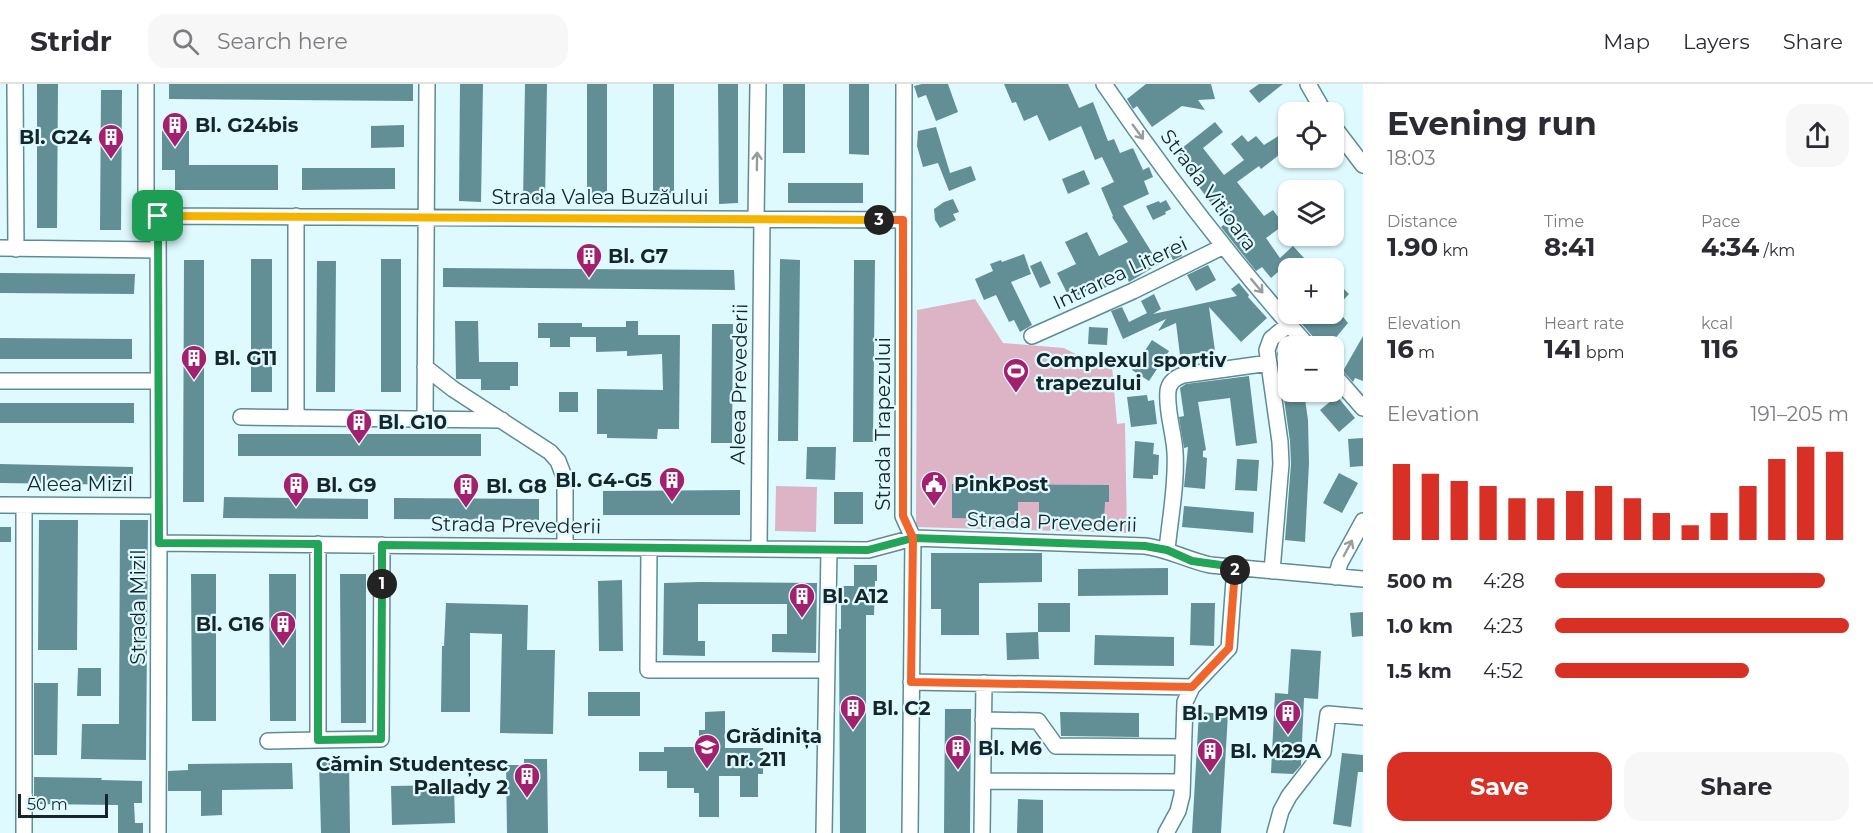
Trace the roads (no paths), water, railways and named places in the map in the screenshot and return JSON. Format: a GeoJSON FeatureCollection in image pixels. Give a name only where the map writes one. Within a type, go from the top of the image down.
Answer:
{"type":"FeatureCollection","features":[{"type":"Feature","properties":{"kind":"street"},"geometry":{"type":"LineString","coordinates":[[15,84],[8,248],[158,250]]}},
{"type":"Feature","properties":{"kind":"street","name":"Strada Mizil"},"geometry":{"type":"LineString","coordinates":[[147,84],[146,201],[149,210],[158,216],[158,833]]}},
{"type":"Feature","properties":{"kind":"street"},"geometry":{"type":"LineString","coordinates":[[425,420],[427,84]]}},
{"type":"Feature","properties":{"kind":"street","name":"Aleea Prevederii"},"geometry":{"type":"LineString","coordinates":[[758,84],[759,549]]}},
{"type":"Feature","properties":{"kind":"street","name":"Strada Trapezului"},"geometry":{"type":"LineString","coordinates":[[904,84],[903,516],[913,538],[910,833]]}},
{"type":"Feature","properties":{"kind":"street","name":"Strada Vitioara"},"geometry":{"type":"LineString","coordinates":[[1104,84],[1224,246],[1278,311]]}},
{"type":"Feature","properties":{"kind":"street"},"geometry":{"type":"LineString","coordinates":[[1308,84],[1318,102]]}},
{"type":"Feature","properties":{"kind":"street"},"geometry":{"type":"LineString","coordinates":[[1344,140],[1363,165]]}},
{"type":"Feature","properties":{"kind":"street","name":"Strada Valea Buzăului"},"geometry":{"type":"LineString","coordinates":[[158,216],[903,220]]}},
{"type":"Feature","properties":{"kind":"street"},"geometry":{"type":"LineString","coordinates":[[296,216],[296,418]]}},
{"type":"Feature","properties":{"kind":"street","name":"Intrarea Literei"},"geometry":{"type":"LineString","coordinates":[[1032,336],[1125,295],[1224,246]]}},
{"type":"Feature","properties":{"kind":"street"},"geometry":{"type":"LineString","coordinates":[[1272,571],[1281,464],[1268,345],[1271,339],[1289,324]]}},
{"type":"Feature","properties":{"kind":"street","name":"Strada Vitioara"},"geometry":{"type":"LineString","coordinates":[[1289,324],[1299,336]]}},
{"type":"Feature","properties":{"kind":"street"},"geometry":{"type":"LineString","coordinates":[[1167,550],[1175,471],[1175,450],[1167,394],[1171,382],[1183,375],[1269,363]]}},
{"type":"Feature","properties":{"kind":"street"},"geometry":{"type":"LineString","coordinates":[[425,367],[453,389],[550,452],[558,461],[565,479],[565,547]]}},
{"type":"Feature","properties":{"kind":"street"},"geometry":{"type":"LineString","coordinates":[[0,381],[158,381]]}},
{"type":"Feature","properties":{"kind":"street"},"geometry":{"type":"LineString","coordinates":[[1344,386],[1363,408]]}},
{"type":"Feature","properties":{"kind":"street"},"geometry":{"type":"LineString","coordinates":[[241,417],[502,420]]}},
{"type":"Feature","properties":{"kind":"street","name":"Aleea Mizil"},"geometry":{"type":"LineString","coordinates":[[0,505],[159,506]]}},
{"type":"Feature","properties":{"kind":"street"},"geometry":{"type":"LineString","coordinates":[[24,505],[24,833]]}},
{"type":"Feature","properties":{"kind":"street"},"geometry":{"type":"LineString","coordinates":[[1336,577],[1340,563],[1363,521]]}},
{"type":"Feature","properties":{"kind":"street","name":"Strada Prevederii"},"geometry":{"type":"LineString","coordinates":[[159,543],[829,550],[874,549],[913,538],[1131,545],[1167,550],[1192,561],[1363,579]]}},
{"type":"Feature","properties":{"kind":"street"},"geometry":{"type":"LineString","coordinates":[[318,544],[318,740]]}},
{"type":"Feature","properties":{"kind":"street"},"geometry":{"type":"LineString","coordinates":[[268,741],[381,739],[382,545]]}},
{"type":"Feature","properties":{"kind":"street"},"geometry":{"type":"LineString","coordinates":[[649,548],[648,670],[827,670]]}},
{"type":"Feature","properties":{"kind":"street"},"geometry":{"type":"LineString","coordinates":[[824,833],[829,550]]}},
{"type":"Feature","properties":{"kind":"street"},"geometry":{"type":"LineString","coordinates":[[1166,833],[1181,804],[1185,702],[1192,687],[1229,648],[1235,567]]}},
{"type":"Feature","properties":{"kind":"street"},"geometry":{"type":"LineString","coordinates":[[911,682],[1192,687]]}},
{"type":"Feature","properties":{"kind":"street"},"geometry":{"type":"LineString","coordinates":[[982,833],[984,683]]}},
{"type":"Feature","properties":{"kind":"street"},"geometry":{"type":"LineString","coordinates":[[1275,833],[1281,811],[1289,796],[1323,753],[1328,714],[1363,717]]}},
{"type":"Feature","properties":{"kind":"street"},"geometry":{"type":"LineString","coordinates":[[983,720],[1038,721],[1056,746],[1183,747]]}},
{"type":"Feature","properties":{"kind":"street"},"geometry":{"type":"LineString","coordinates":[[983,781],[1182,782]]}},
{"type":"Feature","properties":{"kind":"place","name":"Bl. G24bis"},"geometry":{"type":"Point","coordinates":[175,148]}},
{"type":"Feature","properties":{"kind":"place","name":"Bl. G24"},"geometry":{"type":"Point","coordinates":[111,160]}},
{"type":"Feature","properties":{"kind":"place","name":"Bl. G7"},"geometry":{"type":"Point","coordinates":[589,279]}},
{"type":"Feature","properties":{"kind":"place","name":"Bl. G11"},"geometry":{"type":"Point","coordinates":[194,381]}},
{"type":"Feature","properties":{"kind":"place","name":"Complexul sportiv trapezului"},"geometry":{"type":"Point","coordinates":[1016,394]}},
{"type":"Feature","properties":{"kind":"place","name":"Bl. G10"},"geometry":{"type":"Point","coordinates":[359,445]}},
{"type":"Feature","properties":{"kind":"place","name":"Bl. G4-G5"},"geometry":{"type":"Point","coordinates":[672,503]}},
{"type":"Feature","properties":{"kind":"place","name":"PinkPost"},"geometry":{"type":"Point","coordinates":[934,507]}},
{"type":"Feature","properties":{"kind":"place","name":"Bl. G9"},"geometry":{"type":"Point","coordinates":[296,508]}},
{"type":"Feature","properties":{"kind":"place","name":"Bl. G8"},"geometry":{"type":"Point","coordinates":[466,509]}},
{"type":"Feature","properties":{"kind":"place","name":"Bl. A12"},"geometry":{"type":"Point","coordinates":[802,619]}},
{"type":"Feature","properties":{"kind":"place","name":"Bl. G16"},"geometry":{"type":"Point","coordinates":[283,647]}},
{"type":"Feature","properties":{"kind":"place","name":"Bl. C2"},"geometry":{"type":"Point","coordinates":[853,731]}},
{"type":"Feature","properties":{"kind":"place","name":"Bl. PM19"},"geometry":{"type":"Point","coordinates":[1288,736]}},
{"type":"Feature","properties":{"kind":"place","name":"Grădinița nr. 211"},"geometry":{"type":"Point","coordinates":[707,770]}},
{"type":"Feature","properties":{"kind":"place","name":"Bl. M6"},"geometry":{"type":"Point","coordinates":[958,771]}},
{"type":"Feature","properties":{"kind":"place","name":"Bl. M29A"},"geometry":{"type":"Point","coordinates":[1210,774]}},
{"type":"Feature","properties":{"kind":"place","name":"Cămin Studențesc Pallady 2"},"geometry":{"type":"Point","coordinates":[527,799]}}]}
